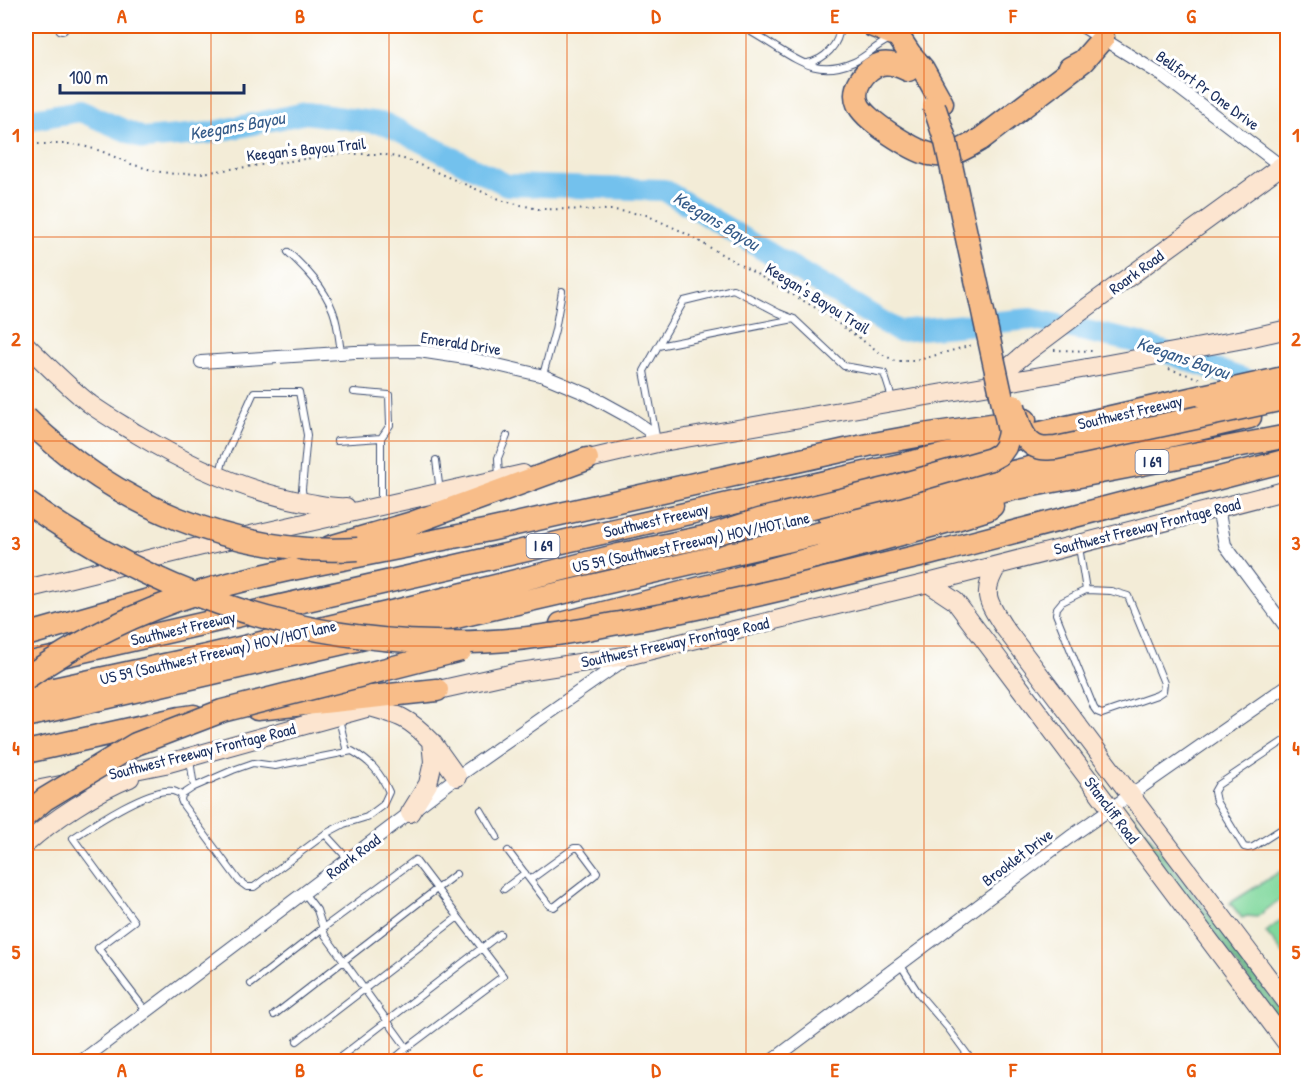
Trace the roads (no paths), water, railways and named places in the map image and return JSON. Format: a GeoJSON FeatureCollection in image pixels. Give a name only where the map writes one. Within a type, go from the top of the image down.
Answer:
{"type":"FeatureCollection","features":[{"type":"Feature","properties":{"kind":"highway"},"geometry":{"type":"LineString","coordinates":[[890,30],[908,70],[948,115],[956,140],[1018,422],[1023,433],[1033,444],[1040,448],[1056,448],[1287,399]]}},
{"type":"Feature","properties":{"kind":"highway"},"geometry":{"type":"LineString","coordinates":[[709,536],[759,520],[966,467],[991,459],[1000,454],[1005,447],[1009,431],[938,105],[922,69],[890,30]]}},
{"type":"Feature","properties":{"kind":"highway"},"geometry":{"type":"LineString","coordinates":[[908,70],[899,66],[882,64],[866,72],[856,90],[857,103],[865,115],[878,126],[916,149],[930,154],[947,155],[956,152],[1028,92],[1083,61],[1105,35]]}},
{"type":"Feature","properties":{"kind":"highway","name":"Southwest Freeway"},"geometry":{"type":"LineString","coordinates":[[26,664],[1061,428],[1206,389],[1287,377]]}},
{"type":"Feature","properties":{"kind":"highway","name":"US 59 (Southwest Freeway) HOV/HOT lane"},"geometry":{"type":"LineString","coordinates":[[26,695],[206,656],[619,555],[862,507],[1287,408]]}},
{"type":"Feature","properties":{"kind":"highway"},"geometry":{"type":"LineString","coordinates":[[26,418],[57,447],[92,474],[152,508],[193,525],[235,538],[287,547],[392,549]]}},
{"type":"Feature","properties":{"kind":"highway"},"geometry":{"type":"LineString","coordinates":[[26,678],[106,630],[167,603],[262,575],[456,536],[895,439],[1036,418],[1061,428]]}},
{"type":"Feature","properties":{"kind":"highway","name":"I 69"},"geometry":{"type":"LineString","coordinates":[[26,716],[1017,488],[1287,436]]}},
{"type":"Feature","properties":{"kind":"highway"},"geometry":{"type":"LineString","coordinates":[[26,635],[411,523],[587,459]]}},
{"type":"Feature","properties":{"kind":"highway"},"geometry":{"type":"LineString","coordinates":[[26,502],[110,556],[170,585],[257,616],[302,627],[392,640],[481,641],[549,636],[682,612],[945,550],[1287,460]]}},
{"type":"Feature","properties":{"kind":"highway"},"geometry":{"type":"LineString","coordinates":[[26,815],[45,799],[136,744],[222,711],[507,639],[953,520],[988,508],[1017,488]]}},
{"type":"Feature","properties":{"kind":"highway"},"geometry":{"type":"LineString","coordinates":[[26,752],[180,718],[437,690]]}},
{"type":"Feature","properties":{"kind":"main road","name":"Roark Road"},"geometry":{"type":"LineString","coordinates":[[987,386],[1026,353],[1284,163]]}},
{"type":"Feature","properties":{"kind":"main road"},"geometry":{"type":"LineString","coordinates":[[26,588],[387,503],[657,443],[1088,368],[1287,329]]}},
{"type":"Feature","properties":{"kind":"main road"},"geometry":{"type":"LineString","coordinates":[[26,345],[92,405],[184,461],[270,495],[303,502],[338,507],[387,503]]}},
{"type":"Feature","properties":{"kind":"main road","name":"Southwest Freeway Frontage Road"},"geometry":{"type":"LineString","coordinates":[[26,792],[165,764],[437,690],[514,673],[631,655],[928,583],[1287,490]]}},
{"type":"Feature","properties":{"kind":"main road","name":"Stancliff Road"},"geometry":{"type":"LineString","coordinates":[[998,565],[989,578],[988,592],[990,606],[1003,626],[1287,1004]]}},
{"type":"Feature","properties":{"kind":"main road","name":"Stancliff Road"},"geometry":{"type":"LineString","coordinates":[[928,583],[955,601],[1287,1045]]}},
{"type":"Feature","properties":{"kind":"main road"},"geometry":{"type":"LineString","coordinates":[[370,707],[398,715],[412,722],[431,741],[457,777]]}},
{"type":"Feature","properties":{"kind":"main road"},"geometry":{"type":"LineString","coordinates":[[410,813],[428,784],[433,762],[431,741]]}},
{"type":"Feature","properties":{"kind":"main road"},"geometry":{"type":"LineString","coordinates":[[26,844],[69,812],[115,784],[165,764]]}},
{"type":"Feature","properties":{"kind":"street","name":"Bellfort Pr One Drive"},"geometry":{"type":"LineString","coordinates":[[1082,26],[1105,35],[1284,163]]}},
{"type":"Feature","properties":{"kind":"street","name":"Emerald Drive"},"geometry":{"type":"LineString","coordinates":[[201,362],[341,353],[419,351],[472,359],[543,375],[589,395],[648,430],[657,443]]}},
{"type":"Feature","properties":{"kind":"street"},"geometry":{"type":"LineString","coordinates":[[1218,508],[1225,544],[1287,630]]}},
{"type":"Feature","properties":{"kind":"street","name":"Roark Road"},"geometry":{"type":"LineString","coordinates":[[80,1062],[457,777],[631,655]]}},
{"type":"Feature","properties":{"kind":"street"},"geometry":{"type":"LineString","coordinates":[[1007,670],[1025,656]]}},
{"type":"Feature","properties":{"kind":"street","name":"Brooklet Drive"},"geometry":{"type":"LineString","coordinates":[[776,1060],[900,964],[1110,808],[1287,685]]}},
{"type":"Feature","properties":{"kind":"lane"},"geometry":{"type":"LineString","coordinates":[[741,26],[803,64],[824,69],[857,61],[890,30]]}},
{"type":"Feature","properties":{"kind":"lane"},"geometry":{"type":"LineString","coordinates":[[803,64],[816,62],[826,55],[834,45],[840,26]]}},
{"type":"Feature","properties":{"kind":"lane"},"geometry":{"type":"LineString","coordinates":[[288,252],[313,276],[333,310],[341,353]]}},
{"type":"Feature","properties":{"kind":"lane"},"geometry":{"type":"LineString","coordinates":[[657,443],[644,371],[684,301],[733,289],[794,319],[844,366],[884,373],[893,402]]}},
{"type":"Feature","properties":{"kind":"lane"},"geometry":{"type":"LineString","coordinates":[[543,375],[562,291]]}},
{"type":"Feature","properties":{"kind":"lane"},"geometry":{"type":"LineString","coordinates":[[658,346],[794,319]]}},
{"type":"Feature","properties":{"kind":"lane"},"geometry":{"type":"LineString","coordinates":[[219,476],[254,392],[299,392],[307,435],[303,502]]}},
{"type":"Feature","properties":{"kind":"lane"},"geometry":{"type":"LineString","coordinates":[[354,393],[389,395],[390,424],[381,438],[387,503]]}},
{"type":"Feature","properties":{"kind":"lane"},"geometry":{"type":"LineString","coordinates":[[499,479],[498,458],[507,436]]}},
{"type":"Feature","properties":{"kind":"lane"},"geometry":{"type":"LineString","coordinates":[[338,441],[381,438]]}},
{"type":"Feature","properties":{"kind":"lane"},"geometry":{"type":"LineString","coordinates":[[436,460],[440,492]]}},
{"type":"Feature","properties":{"kind":"lane"},"geometry":{"type":"LineString","coordinates":[[1078,544],[1086,590]]}},
{"type":"Feature","properties":{"kind":"lane"},"geometry":{"type":"LineString","coordinates":[[1086,590],[1111,591],[1128,596],[1164,683],[1163,691],[1102,714],[1097,712],[1056,614],[1062,602],[1086,590]]}},
{"type":"Feature","properties":{"kind":"lane"},"geometry":{"type":"LineString","coordinates":[[338,716],[347,752]]}},
{"type":"Feature","properties":{"kind":"lane"},"geometry":{"type":"LineString","coordinates":[[1287,738],[1218,785],[1214,792],[1216,801],[1244,847],[1253,847],[1287,825]]}},
{"type":"Feature","properties":{"kind":"lane"},"geometry":{"type":"LineString","coordinates":[[352,751],[367,760],[383,778],[389,792],[383,805],[366,817],[344,824],[325,834],[254,887],[247,887],[239,881],[181,800],[182,795],[194,787],[253,763],[275,766],[347,752],[352,751]]}},
{"type":"Feature","properties":{"kind":"lane"},"geometry":{"type":"LineString","coordinates":[[189,757],[194,787]]}},
{"type":"Feature","properties":{"kind":"lane"},"geometry":{"type":"LineString","coordinates":[[146,1011],[98,948],[134,921],[73,838],[137,800],[162,792],[174,791],[182,795]]}},
{"type":"Feature","properties":{"kind":"lane"},"geometry":{"type":"LineString","coordinates":[[481,810],[497,837]]}},
{"type":"Feature","properties":{"kind":"lane"},"geometry":{"type":"LineString","coordinates":[[325,834],[348,860]]}},
{"type":"Feature","properties":{"kind":"lane"},"geometry":{"type":"LineString","coordinates":[[508,851],[525,873],[530,880],[549,905],[554,907],[597,872],[579,848],[574,848],[530,880]]}},
{"type":"Feature","properties":{"kind":"lane"},"geometry":{"type":"LineString","coordinates":[[251,984],[415,860],[503,976],[390,1062]]}},
{"type":"Feature","properties":{"kind":"lane"},"geometry":{"type":"LineString","coordinates":[[504,889],[525,873]]}},
{"type":"Feature","properties":{"kind":"lane"},"geometry":{"type":"LineString","coordinates":[[274,1015],[456,874]]}},
{"type":"Feature","properties":{"kind":"lane"},"geometry":{"type":"LineString","coordinates":[[304,893],[317,910],[325,935],[407,1048]]}},
{"type":"Feature","properties":{"kind":"lane"},"geometry":{"type":"LineString","coordinates":[[297,1041],[458,917]]}},
{"type":"Feature","properties":{"kind":"lane"},"geometry":{"type":"LineString","coordinates":[[334,1062],[500,934]]}},
{"type":"Feature","properties":{"kind":"lane"},"geometry":{"type":"LineString","coordinates":[[900,964],[919,994],[973,1062]]}},
{"type":"Feature","properties":{"kind":"waterway","name":"Keegans Bayou"},"geometry":{"type":"LineString","coordinates":[[26,120],[80,111],[145,139],[209,133],[306,113],[386,124],[507,185],[664,190],[898,331],[1031,319],[1136,342],[1266,387]]}}]}
